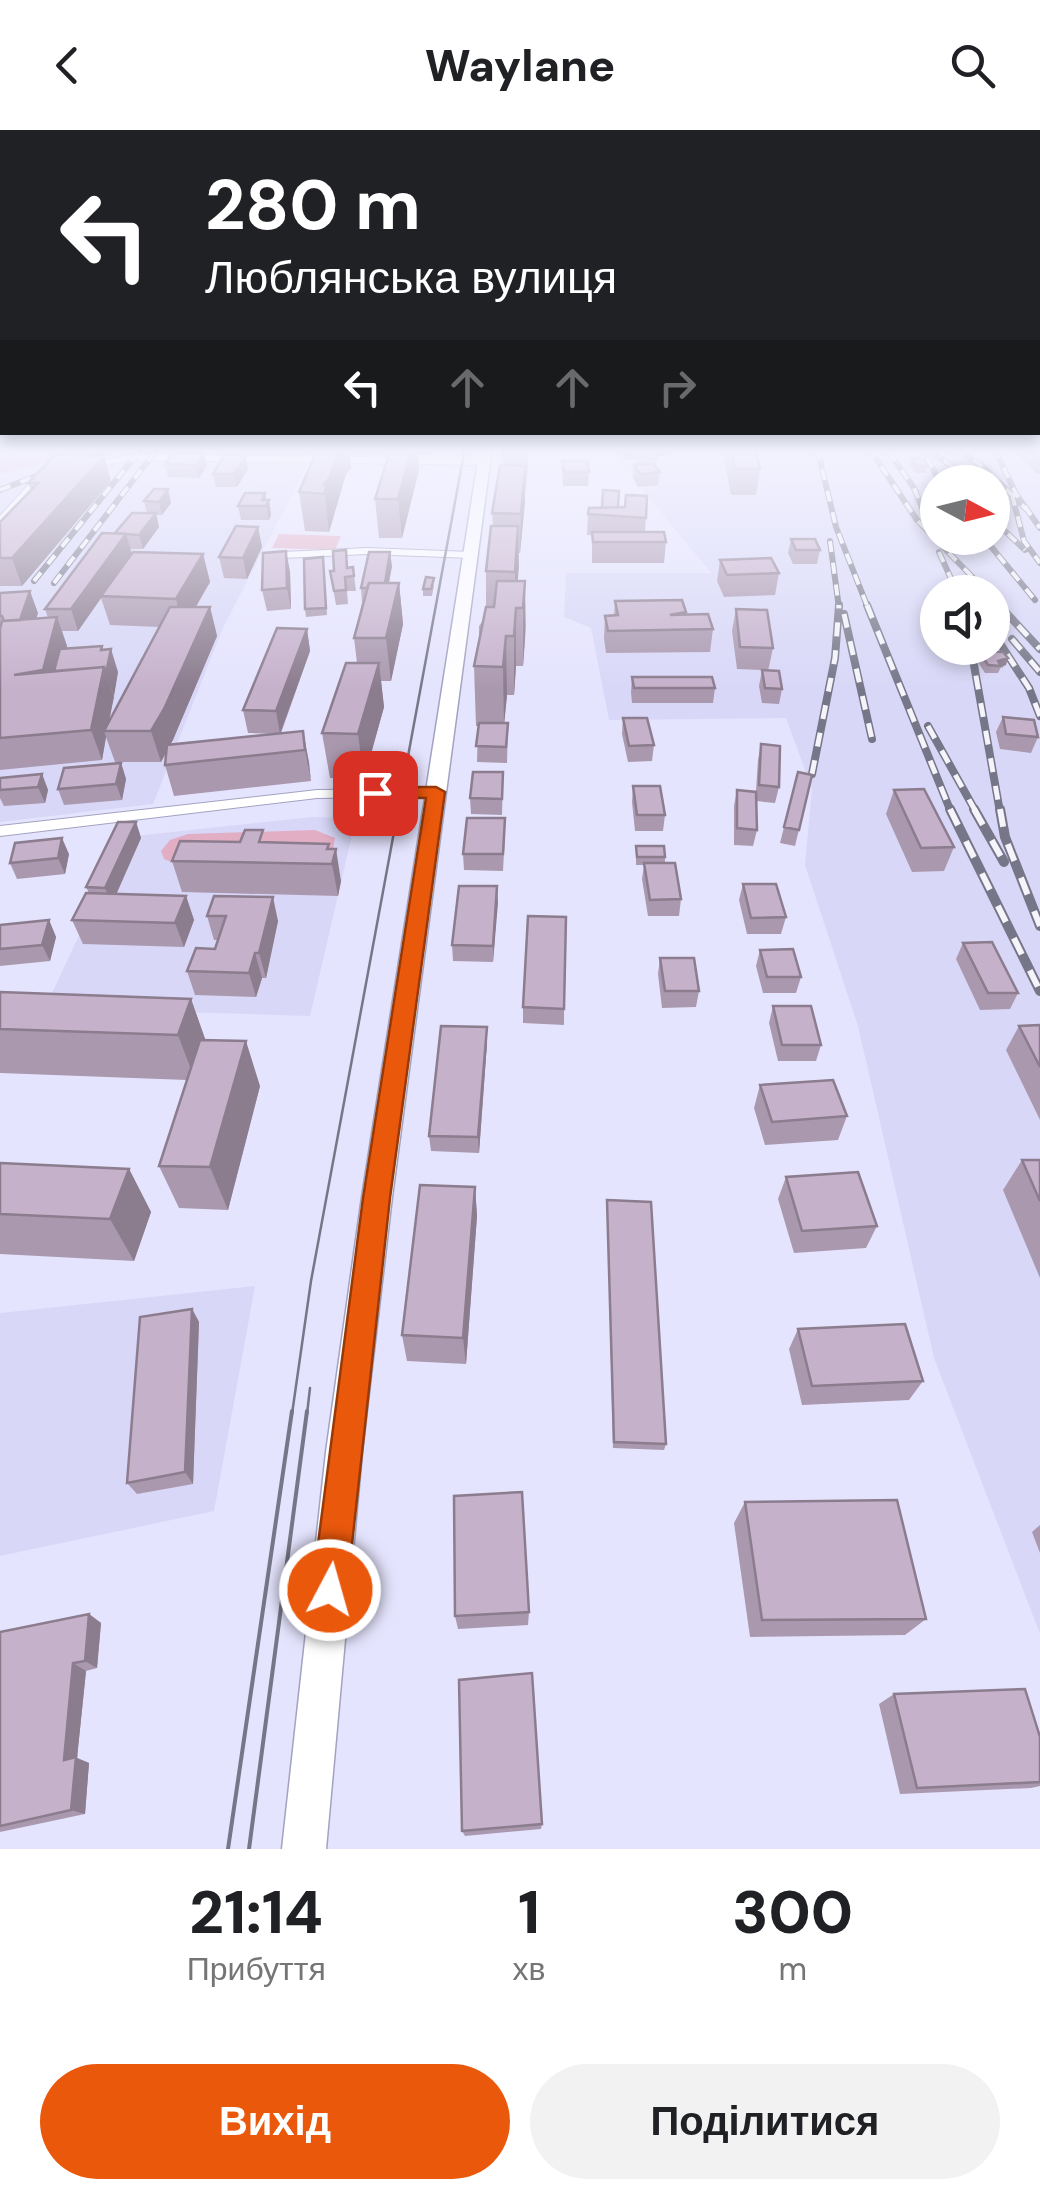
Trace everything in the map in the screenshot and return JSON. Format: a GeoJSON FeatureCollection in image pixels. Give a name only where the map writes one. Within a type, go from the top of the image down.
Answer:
{"type":"FeatureCollection","features":[{"type":"Feature","properties":{"kind":"main road"},"geometry":{"type":"LineString","coordinates":[[304,1849],[346,1434],[475,528]]}},
{"type":"Feature","properties":{"kind":"street"},"geometry":{"type":"LineString","coordinates":[[283,554],[471,554]]}},
{"type":"Feature","properties":{"kind":"street"},"geometry":{"type":"LineString","coordinates":[[0,831],[316,794],[436,792]]}},
{"type":"Feature","properties":{"kind":"shaded area"},"geometry":{"type":"Polygon","coordinates":[[[0,528],[275,528],[223,628],[153,804],[0,822],[0,528]]]}},
{"type":"Feature","properties":{"kind":"shaded area"},"geometry":{"type":"Polygon","coordinates":[[[674,528],[920,528],[920,555],[1010,555],[1010,528],[1040,528],[1040,1634],[934,1358],[858,1026],[805,865],[812,789],[786,718],[609,720],[591,628],[564,617],[566,573],[711,573],[674,528]]]}},
{"type":"Feature","properties":{"kind":"shaded area"},"geometry":{"type":"Polygon","coordinates":[[[279,534],[341,536],[335,550],[272,548],[279,534]]]}},
{"type":"Feature","properties":{"kind":"shaded area"},"geometry":{"type":"Polygon","coordinates":[[[312,817],[356,818],[310,1016],[45,1008],[125,837],[312,817]]]}},
{"type":"Feature","properties":{"kind":"shaded area"},"geometry":{"type":"Polygon","coordinates":[[[315,830],[335,838],[333,850],[174,863],[164,859],[161,851],[170,840],[188,834],[315,830]]]}},
{"type":"Feature","properties":{"kind":"shaded area"},"geometry":{"type":"Polygon","coordinates":[[[255,1286],[214,1511],[0,1556],[0,1313],[255,1286]]]}},
{"type":"Feature","properties":{"kind":"building"},"geometry":{"type":"Polygon","coordinates":[[[0,528],[39,528],[12,558],[0,558],[0,528]]]}},
{"type":"Feature","properties":{"kind":"building"},"geometry":{"type":"Polygon","coordinates":[[[119,528],[144,528],[139,535],[115,533],[119,528]]]}},
{"type":"Feature","properties":{"kind":"building"},"geometry":{"type":"Polygon","coordinates":[[[235,528],[257,528],[243,558],[219,557],[235,528]]]}},
{"type":"Feature","properties":{"kind":"building"},"geometry":{"type":"Polygon","coordinates":[[[491,528],[518,528],[515,572],[486,571],[491,528]]]}},
{"type":"Feature","properties":{"kind":"building"},"geometry":{"type":"Polygon","coordinates":[[[592,532],[664,532],[666,542],[593,542],[592,532]]]}},
{"type":"Feature","properties":{"kind":"building"},"geometry":{"type":"Polygon","coordinates":[[[102,533],[126,534],[71,609],[45,609],[102,533]]]}},
{"type":"Feature","properties":{"kind":"building"},"geometry":{"type":"Polygon","coordinates":[[[791,539],[815,539],[820,550],[796,550],[791,539]]]}},
{"type":"Feature","properties":{"kind":"building"},"geometry":{"type":"Polygon","coordinates":[[[346,550],[347,568],[353,567],[354,576],[345,577],[346,590],[334,591],[330,571],[334,571],[333,551],[346,550]]]}},
{"type":"Feature","properties":{"kind":"building"},"geometry":{"type":"Polygon","coordinates":[[[286,551],[287,588],[262,590],[263,553],[286,551]]]}},
{"type":"Feature","properties":{"kind":"building"},"geometry":{"type":"Polygon","coordinates":[[[133,552],[203,554],[176,599],[101,596],[133,552]]]}},
{"type":"Feature","properties":{"kind":"building"},"geometry":{"type":"Polygon","coordinates":[[[369,552],[390,552],[385,583],[369,583],[367,588],[361,588],[369,552]]]}},
{"type":"Feature","properties":{"kind":"building"},"geometry":{"type":"Polygon","coordinates":[[[323,557],[326,608],[305,609],[304,559],[323,557]]]}},
{"type":"Feature","properties":{"kind":"building"},"geometry":{"type":"Polygon","coordinates":[[[771,558],[779,573],[727,575],[720,560],[771,558]]]}},
{"type":"Feature","properties":{"kind":"building"},"geometry":{"type":"Polygon","coordinates":[[[426,577],[434,578],[431,589],[423,589],[426,577]]]}},
{"type":"Feature","properties":{"kind":"building"},"geometry":{"type":"Polygon","coordinates":[[[497,581],[525,581],[523,608],[516,608],[514,636],[506,636],[503,667],[474,666],[486,607],[494,607],[497,581]]]}},
{"type":"Feature","properties":{"kind":"building"},"geometry":{"type":"Polygon","coordinates":[[[369,583],[399,583],[386,638],[354,638],[369,583]]]}},
{"type":"Feature","properties":{"kind":"building"},"geometry":{"type":"Polygon","coordinates":[[[30,591],[20,620],[4,621],[0,616],[0,593],[30,591]]]}},
{"type":"Feature","properties":{"kind":"building"},"geometry":{"type":"Polygon","coordinates":[[[682,600],[686,612],[670,615],[708,614],[713,629],[608,631],[605,616],[618,615],[615,601],[682,600]]]}},
{"type":"Feature","properties":{"kind":"building"},"geometry":{"type":"Polygon","coordinates":[[[170,607],[210,607],[164,709],[151,731],[104,731],[170,607]]]}},
{"type":"Feature","properties":{"kind":"building"},"geometry":{"type":"Polygon","coordinates":[[[736,609],[767,610],[773,648],[740,647],[736,609]]]}},
{"type":"Feature","properties":{"kind":"building"},"geometry":{"type":"Polygon","coordinates":[[[57,617],[43,670],[14,675],[104,667],[91,730],[0,738],[2,621],[57,617]]]}},
{"type":"Feature","properties":{"kind":"building"},"geometry":{"type":"Polygon","coordinates":[[[277,628],[307,629],[276,711],[243,710],[277,628]]]}},
{"type":"Feature","properties":{"kind":"building"},"geometry":{"type":"Polygon","coordinates":[[[102,646],[101,650],[111,649],[106,673],[104,667],[54,671],[60,649],[102,646]]]}},
{"type":"Feature","properties":{"kind":"building"},"geometry":{"type":"Polygon","coordinates":[[[346,663],[379,663],[358,734],[322,733],[346,663]]]}},
{"type":"Feature","properties":{"kind":"building"},"geometry":{"type":"Polygon","coordinates":[[[762,670],[779,671],[782,689],[765,688],[762,670]]]}},
{"type":"Feature","properties":{"kind":"building"},"geometry":{"type":"Polygon","coordinates":[[[632,677],[712,677],[715,688],[634,688],[632,677]]]}},
{"type":"Feature","properties":{"kind":"building"},"geometry":{"type":"Polygon","coordinates":[[[1003,717],[1034,720],[1038,737],[1006,734],[1003,717]]]}},
{"type":"Feature","properties":{"kind":"building"},"geometry":{"type":"Polygon","coordinates":[[[623,718],[647,718],[654,745],[629,746],[623,718]]]}},
{"type":"Feature","properties":{"kind":"building"},"geometry":{"type":"Polygon","coordinates":[[[479,723],[508,723],[506,747],[476,746],[479,723]]]}},
{"type":"Feature","properties":{"kind":"building"},"geometry":{"type":"Polygon","coordinates":[[[303,731],[305,750],[165,765],[167,745],[303,731]]]}},
{"type":"Feature","properties":{"kind":"building"},"geometry":{"type":"Polygon","coordinates":[[[761,744],[780,746],[779,787],[759,785],[761,744]]]}},
{"type":"Feature","properties":{"kind":"building"},"geometry":{"type":"Polygon","coordinates":[[[121,763],[116,784],[58,789],[64,768],[121,763]]]}},
{"type":"Feature","properties":{"kind":"building"},"geometry":{"type":"Polygon","coordinates":[[[473,772],[503,772],[502,799],[470,798],[473,772]]]}},
{"type":"Feature","properties":{"kind":"building"},"geometry":{"type":"Polygon","coordinates":[[[798,772],[812,775],[799,830],[784,827],[798,772]]]}},
{"type":"Feature","properties":{"kind":"building"},"geometry":{"type":"Polygon","coordinates":[[[42,774],[38,787],[0,790],[0,778],[42,774]]]}},
{"type":"Feature","properties":{"kind":"building"},"geometry":{"type":"Polygon","coordinates":[[[633,786],[660,786],[665,815],[637,815],[633,786]]]}},
{"type":"Feature","properties":{"kind":"building"},"geometry":{"type":"Polygon","coordinates":[[[924,789],[954,847],[921,848],[894,790],[924,789]]]}},
{"type":"Feature","properties":{"kind":"building"},"geometry":{"type":"Polygon","coordinates":[[[737,790],[756,792],[757,830],[737,828],[737,790]]]}},
{"type":"Feature","properties":{"kind":"building"},"geometry":{"type":"Polygon","coordinates":[[[467,818],[505,818],[503,854],[463,854],[467,818]]]}},
{"type":"Feature","properties":{"kind":"building"},"geometry":{"type":"Polygon","coordinates":[[[118,822],[136,822],[105,888],[86,887],[118,822]]]}},
{"type":"Feature","properties":{"kind":"building"},"geometry":{"type":"Polygon","coordinates":[[[245,830],[263,830],[259,842],[329,844],[327,849],[336,849],[332,864],[172,861],[180,841],[240,842],[245,830]]]}},
{"type":"Feature","properties":{"kind":"building"},"geometry":{"type":"Polygon","coordinates":[[[62,838],[58,858],[10,863],[15,843],[62,838]]]}},
{"type":"Feature","properties":{"kind":"building"},"geometry":{"type":"Polygon","coordinates":[[[636,846],[664,846],[665,857],[637,857],[636,846]]]}},
{"type":"Feature","properties":{"kind":"building"},"geometry":{"type":"Polygon","coordinates":[[[644,863],[675,863],[681,899],[650,900],[644,863]]]}},
{"type":"Feature","properties":{"kind":"building"},"geometry":{"type":"Polygon","coordinates":[[[743,884],[776,884],[786,917],[751,918],[743,884]]]}},
{"type":"Feature","properties":{"kind":"building"},"geometry":{"type":"Polygon","coordinates":[[[459,886],[497,886],[493,946],[452,945],[459,886]]]}},
{"type":"Feature","properties":{"kind":"building"},"geometry":{"type":"Polygon","coordinates":[[[86,893],[186,896],[175,923],[72,920],[86,893]]]}},
{"type":"Feature","properties":{"kind":"building"},"geometry":{"type":"Polygon","coordinates":[[[214,896],[273,897],[259,953],[255,953],[249,973],[187,971],[196,948],[215,949],[226,916],[207,916],[214,896]]]}},
{"type":"Feature","properties":{"kind":"building"},"geometry":{"type":"Polygon","coordinates":[[[528,916],[566,917],[564,1009],[523,1007],[528,916]]]}},
{"type":"Feature","properties":{"kind":"building"},"geometry":{"type":"Polygon","coordinates":[[[49,920],[42,945],[0,949],[0,925],[49,920]]]}},
{"type":"Feature","properties":{"kind":"building"},"geometry":{"type":"Polygon","coordinates":[[[992,942],[1018,993],[988,993],[963,943],[992,942]]]}},
{"type":"Feature","properties":{"kind":"building"},"geometry":{"type":"Polygon","coordinates":[[[793,949],[801,977],[767,977],[760,950],[793,949]]]}},
{"type":"Feature","properties":{"kind":"building"},"geometry":{"type":"Polygon","coordinates":[[[660,958],[694,958],[699,991],[665,991],[660,958]]]}},
{"type":"Feature","properties":{"kind":"building"},"geometry":{"type":"Polygon","coordinates":[[[0,992],[191,999],[178,1035],[0,1029],[0,992]]]}},
{"type":"Feature","properties":{"kind":"building"},"geometry":{"type":"Polygon","coordinates":[[[773,1006],[811,1006],[821,1045],[782,1045],[773,1006]]]}},
{"type":"Feature","properties":{"kind":"building"},"geometry":{"type":"Polygon","coordinates":[[[1040,1025],[1040,1067],[1019,1026],[1040,1025]]]}},
{"type":"Feature","properties":{"kind":"building"},"geometry":{"type":"Polygon","coordinates":[[[441,1026],[487,1027],[478,1137],[429,1136],[441,1026]]]}},
{"type":"Feature","properties":{"kind":"building"},"geometry":{"type":"Polygon","coordinates":[[[200,1040],[246,1041],[210,1167],[159,1166],[200,1040]]]}},
{"type":"Feature","properties":{"kind":"building"},"geometry":{"type":"Polygon","coordinates":[[[833,1080],[847,1116],[772,1122],[760,1085],[833,1080]]]}},
{"type":"Feature","properties":{"kind":"building"},"geometry":{"type":"Polygon","coordinates":[[[1022,1160],[1040,1160],[1040,1201],[1022,1160]]]}},
{"type":"Feature","properties":{"kind":"building"},"geometry":{"type":"Polygon","coordinates":[[[0,1163],[129,1169],[110,1219],[0,1214],[0,1163]]]}},
{"type":"Feature","properties":{"kind":"building"},"geometry":{"type":"Polygon","coordinates":[[[858,1172],[877,1226],[802,1231],[786,1177],[858,1172]]]}},
{"type":"Feature","properties":{"kind":"building"},"geometry":{"type":"Polygon","coordinates":[[[420,1185],[475,1187],[463,1338],[402,1335],[420,1185]]]}},
{"type":"Feature","properties":{"kind":"building"},"geometry":{"type":"Polygon","coordinates":[[[607,1200],[651,1202],[666,1444],[614,1442],[607,1200]]]}},
{"type":"Feature","properties":{"kind":"building"},"geometry":{"type":"Polygon","coordinates":[[[192,1309],[185,1472],[127,1483],[140,1317],[192,1309]]]}},
{"type":"Feature","properties":{"kind":"building"},"geometry":{"type":"Polygon","coordinates":[[[905,1324],[923,1381],[812,1386],[798,1329],[905,1324]]]}},
{"type":"Feature","properties":{"kind":"building"},"geometry":{"type":"Polygon","coordinates":[[[522,1492],[529,1612],[455,1616],[454,1496],[522,1492]]]}},
{"type":"Feature","properties":{"kind":"building"},"geometry":{"type":"Polygon","coordinates":[[[897,1500],[926,1619],[762,1620],[745,1502],[897,1500]]]}},
{"type":"Feature","properties":{"kind":"building"},"geometry":{"type":"Polygon","coordinates":[[[89,1614],[85,1661],[73,1663],[64,1760],[76,1757],[71,1810],[0,1826],[0,1632],[89,1614]]]}},
{"type":"Feature","properties":{"kind":"building"},"geometry":{"type":"Polygon","coordinates":[[[532,1673],[542,1824],[462,1831],[459,1680],[532,1673]]]}},
{"type":"Feature","properties":{"kind":"building"},"geometry":{"type":"Polygon","coordinates":[[[1025,1689],[1040,1737],[1040,1782],[917,1788],[894,1694],[1025,1689]]]}},
{"type":"Feature","properties":{"kind":"tram line"},"geometry":{"type":"LineString","coordinates":[[292,1414],[311,1281],[450,528]]}},
{"type":"Feature","properties":{"kind":"tram line"},"geometry":{"type":"LineString","coordinates":[[307,1414],[310,1388]]}},
{"type":"Feature","properties":{"kind":"tram line"},"geometry":{"type":"LineString","coordinates":[[228,1849],[292,1411]]}},
{"type":"Feature","properties":{"kind":"tram line"},"geometry":{"type":"LineString","coordinates":[[249,1849],[307,1411]]}},
{"type":"Feature","properties":{"kind":"railway"},"geometry":{"type":"LineString","coordinates":[[34,581],[77,528]]}},
{"type":"Feature","properties":{"kind":"railway"},"geometry":{"type":"LineString","coordinates":[[54,583],[96,528]]}},
{"type":"Feature","properties":{"kind":"railway"},"geometry":{"type":"LineString","coordinates":[[836,528],[868,608]]}},
{"type":"Feature","properties":{"kind":"railway"},"geometry":{"type":"LineString","coordinates":[[925,528],[970,575]]}},
{"type":"Feature","properties":{"kind":"railway"},"geometry":{"type":"LineString","coordinates":[[1021,528],[1024,541],[1040,563]]}},
{"type":"Feature","properties":{"kind":"railway"},"geometry":{"type":"LineString","coordinates":[[1010,536],[1025,550]]}},
{"type":"Feature","properties":{"kind":"railway"},"geometry":{"type":"LineString","coordinates":[[830,541],[839,607]]}},
{"type":"Feature","properties":{"kind":"railway"},"geometry":{"type":"LineString","coordinates":[[940,555],[949,575]]}},
{"type":"Feature","properties":{"kind":"railway"},"geometry":{"type":"LineString","coordinates":[[998,555],[1035,600]]}},
{"type":"Feature","properties":{"kind":"railway"},"geometry":{"type":"LineString","coordinates":[[867,605],[951,812]]}},
{"type":"Feature","properties":{"kind":"railway"},"geometry":{"type":"LineString","coordinates":[[812,774],[835,658],[839,607]]}},
{"type":"Feature","properties":{"kind":"railway"},"geometry":{"type":"LineString","coordinates":[[844,614],[872,739]]}},
{"type":"Feature","properties":{"kind":"railway"},"geometry":{"type":"LineString","coordinates":[[1010,617],[1040,649]]}},
{"type":"Feature","properties":{"kind":"railway"},"geometry":{"type":"LineString","coordinates":[[1012,639],[1040,672]]}},
{"type":"Feature","properties":{"kind":"railway"},"geometry":{"type":"LineString","coordinates":[[1010,659],[1029,688],[1040,716]]}},
{"type":"Feature","properties":{"kind":"railway"},"geometry":{"type":"LineString","coordinates":[[974,665],[1000,812]]}},
{"type":"Feature","properties":{"kind":"railway"},"geometry":{"type":"LineString","coordinates":[[928,726],[976,812]]}},
{"type":"Feature","properties":{"kind":"railway"},"geometry":{"type":"LineString","coordinates":[[950,809],[1040,991]]}},
{"type":"Feature","properties":{"kind":"railway"},"geometry":{"type":"LineString","coordinates":[[974,809],[1004,862]]}},
{"type":"Feature","properties":{"kind":"railway"},"geometry":{"type":"LineString","coordinates":[[1000,809],[1005,837],[1040,926]]}},
{"type":"Feature","properties":{"kind":"route"},"geometry":{"type":"LineString","coordinates":[[330,1590],[377,1198],[436,792],[375,793]]}}]}
